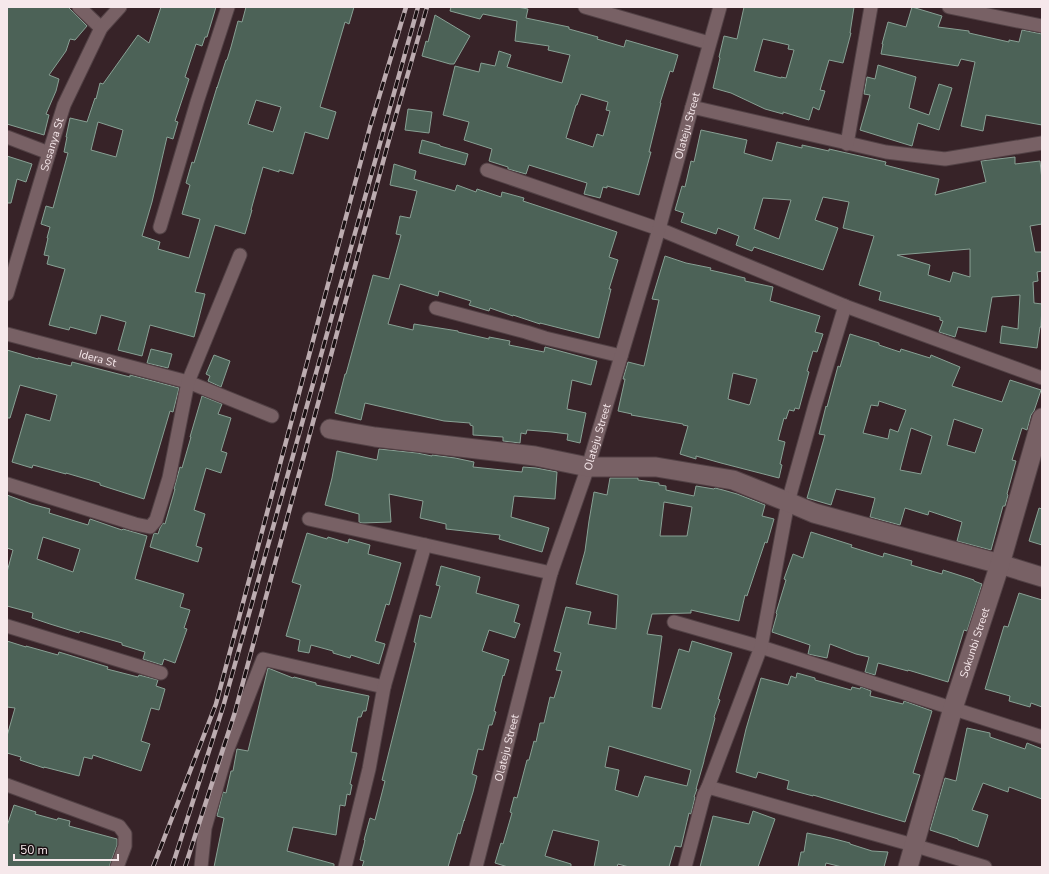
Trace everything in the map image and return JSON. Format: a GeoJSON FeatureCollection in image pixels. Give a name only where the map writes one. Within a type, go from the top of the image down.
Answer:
{"type":"FeatureCollection","features":[{"type":"Feature","properties":{"kind":"street"},"geometry":{"type":"LineString","coordinates":[[78,7],[101,28]]}},
{"type":"Feature","properties":{"kind":"street","name":"Sosanya St"},"geometry":{"type":"LineString","coordinates":[[7,294],[64,105],[101,28],[120,7]]}},
{"type":"Feature","properties":{"kind":"street"},"geometry":{"type":"LineString","coordinates":[[160,227],[197,102],[228,7]]}},
{"type":"Feature","properties":{"kind":"street"},"geometry":{"type":"LineString","coordinates":[[585,7],[709,43]]}},
{"type":"Feature","properties":{"kind":"street","name":"Olateju Street"},"geometry":{"type":"LineString","coordinates":[[476,867],[551,573],[588,467],[659,229],[720,7]]}},
{"type":"Feature","properties":{"kind":"street"},"geometry":{"type":"LineString","coordinates":[[847,144],[871,7]]}},
{"type":"Feature","properties":{"kind":"street"},"geometry":{"type":"LineString","coordinates":[[949,7],[1042,26]]}},
{"type":"Feature","properties":{"kind":"street"},"geometry":{"type":"LineString","coordinates":[[692,107],[847,144],[886,152],[945,159],[1042,143]]}},
{"type":"Feature","properties":{"kind":"street"},"geometry":{"type":"LineString","coordinates":[[7,137],[49,152]]}},
{"type":"Feature","properties":{"kind":"street"},"geometry":{"type":"LineString","coordinates":[[487,170],[659,229],[845,306],[1042,378]]}},
{"type":"Feature","properties":{"kind":"street"},"geometry":{"type":"LineString","coordinates":[[7,484],[135,524],[150,527],[156,520],[169,478],[188,382],[240,255]]}},
{"type":"Feature","properties":{"kind":"street"},"geometry":{"type":"LineString","coordinates":[[685,867],[704,795],[761,647],[788,502],[845,306]]}},
{"type":"Feature","properties":{"kind":"street"},"geometry":{"type":"LineString","coordinates":[[436,308],[545,338],[621,356]]}},
{"type":"Feature","properties":{"kind":"street","name":"Idera St"},"geometry":{"type":"LineString","coordinates":[[7,334],[188,382],[272,416]]}},
{"type":"Feature","properties":{"kind":"street","name":"Sokunbi Street"},"geometry":{"type":"LineString","coordinates":[[908,867],[953,708],[1000,564],[1042,418]]}},
{"type":"Feature","properties":{"kind":"street"},"geometry":{"type":"LineString","coordinates":[[330,429],[376,437],[535,456],[588,467],[656,467],[733,480],[814,513],[1042,577]]}},
{"type":"Feature","properties":{"kind":"street"},"geometry":{"type":"LineString","coordinates":[[309,519],[551,573]]}},
{"type":"Feature","properties":{"kind":"street"},"geometry":{"type":"LineString","coordinates":[[345,867],[369,769],[384,687],[425,545]]}},
{"type":"Feature","properties":{"kind":"street"},"geometry":{"type":"LineString","coordinates":[[674,622],[761,647],[1042,737]]}},
{"type":"Feature","properties":{"kind":"street"},"geometry":{"type":"LineString","coordinates":[[7,626],[161,673]]}},
{"type":"Feature","properties":{"kind":"street"},"geometry":{"type":"LineString","coordinates":[[201,867],[205,828],[227,751],[263,659],[384,687]]}},
{"type":"Feature","properties":{"kind":"street"},"geometry":{"type":"LineString","coordinates":[[7,785],[119,826],[124,834],[124,846],[118,867]]}},
{"type":"Feature","properties":{"kind":"street"},"geometry":{"type":"LineString","coordinates":[[708,787],[985,867]]}},
{"type":"Feature","properties":{"kind":"building"},"geometry":{"type":"Polygon","coordinates":[[[7,7],[68,7],[87,26],[75,40],[70,39],[66,51],[49,75],[59,79],[56,91],[46,114],[49,115],[44,135],[7,124],[7,7]]]}},
{"type":"Feature","properties":{"kind":"building"},"geometry":{"type":"Polygon","coordinates":[[[161,7],[216,7],[207,37],[205,37],[202,46],[196,44],[185,77],[189,79],[175,121],[178,122],[173,139],[167,137],[152,202],[142,236],[160,242],[158,249],[189,258],[200,219],[182,214],[190,185],[186,183],[192,162],[194,163],[238,21],[242,22],[246,7],[354,7],[349,24],[345,22],[320,107],[336,112],[328,139],[305,132],[293,174],[279,170],[279,172],[263,167],[245,234],[215,225],[195,292],[205,294],[194,337],[150,325],[142,356],[118,350],[126,322],[101,315],[96,334],[70,327],[69,330],[49,325],[65,269],[47,264],[49,256],[44,255],[50,227],[41,224],[46,206],[53,208],[68,153],[64,152],[70,118],[87,122],[95,98],[96,99],[100,83],[103,84],[138,35],[149,43],[161,7]],[[256,100],[248,124],[273,132],[281,107],[256,100]],[[98,122],[91,150],[116,157],[123,130],[98,122]]]}},
{"type":"Feature","properties":{"kind":"building"},"geometry":{"type":"Polygon","coordinates":[[[451,7],[517,7],[528,9],[526,18],[569,27],[569,29],[598,37],[597,39],[624,47],[626,40],[678,55],[673,72],[670,71],[660,103],[649,152],[651,152],[639,195],[607,186],[607,188],[603,187],[600,198],[584,194],[587,183],[529,165],[526,174],[508,169],[508,167],[489,161],[492,149],[464,140],[469,122],[443,115],[455,66],[479,72],[481,63],[495,66],[499,51],[511,55],[507,67],[562,83],[570,55],[548,50],[549,46],[515,41],[517,21],[483,14],[480,19],[450,11],[451,7]],[[581,94],[566,138],[593,147],[597,134],[603,136],[610,111],[606,110],[608,102],[581,94]]]}},
{"type":"Feature","properties":{"kind":"building"},"geometry":{"type":"Polygon","coordinates":[[[744,7],[854,7],[851,33],[843,63],[829,60],[820,90],[825,91],[819,110],[813,107],[809,120],[783,112],[783,114],[765,109],[731,93],[713,88],[724,36],[737,39],[744,7]],[[763,39],[754,71],[786,78],[794,50],[788,49],[789,45],[763,39]]]}},
{"type":"Feature","properties":{"kind":"building"},"geometry":{"type":"Polygon","coordinates":[[[912,7],[942,16],[938,27],[969,31],[969,33],[1009,42],[1009,40],[1019,42],[1022,30],[1042,34],[1042,125],[986,115],[983,131],[961,126],[975,62],[961,59],[958,66],[881,54],[888,22],[906,27],[912,7]]]}},
{"type":"Feature","properties":{"kind":"building"},"geometry":{"type":"Polygon","coordinates":[[[435,15],[470,36],[454,64],[422,56],[426,41],[428,42],[435,15]]]}},
{"type":"Feature","properties":{"kind":"building"},"geometry":{"type":"Polygon","coordinates":[[[878,65],[916,77],[909,108],[929,115],[939,84],[952,88],[939,130],[918,123],[912,146],[860,130],[870,95],[864,94],[867,77],[875,79],[878,65]]]}},
{"type":"Feature","properties":{"kind":"building"},"geometry":{"type":"Polygon","coordinates":[[[408,109],[432,112],[429,133],[405,130],[408,109]]]}},
{"type":"Feature","properties":{"kind":"building"},"geometry":{"type":"Polygon","coordinates":[[[701,130],[747,140],[744,153],[772,161],[777,142],[802,148],[802,145],[829,151],[829,149],[886,162],[885,165],[939,179],[935,195],[986,182],[981,161],[1015,157],[1015,164],[1040,161],[1042,180],[1042,224],[1030,226],[1035,252],[1042,252],[1042,271],[1037,272],[1038,281],[1033,282],[1034,303],[1042,304],[1041,327],[1037,348],[1000,343],[1002,326],[1018,329],[1020,295],[992,297],[986,332],[958,327],[955,337],[939,332],[943,321],[940,320],[940,317],[879,300],[881,292],[859,285],[874,236],[843,228],[849,202],[823,197],[815,220],[838,228],[823,270],[754,247],[752,251],[736,245],[739,236],[718,228],[716,234],[681,222],[684,213],[675,210],[682,186],[685,187],[691,161],[694,162],[701,130]],[[763,198],[754,229],[779,239],[791,200],[763,198]],[[970,249],[897,255],[930,265],[928,275],[950,282],[953,272],[970,277],[970,249]]]}},
{"type":"Feature","properties":{"kind":"building"},"geometry":{"type":"Polygon","coordinates":[[[422,140],[468,154],[465,165],[419,153],[422,140]]]}},
{"type":"Feature","properties":{"kind":"building"},"geometry":{"type":"Polygon","coordinates":[[[7,156],[32,164],[26,182],[17,179],[11,203],[7,203],[7,156]]]}},
{"type":"Feature","properties":{"kind":"building"},"geometry":{"type":"Polygon","coordinates":[[[394,164],[416,171],[414,179],[455,191],[457,185],[476,192],[477,189],[501,197],[502,192],[524,198],[523,201],[617,232],[609,257],[618,260],[609,289],[611,289],[599,338],[540,324],[490,308],[489,311],[469,305],[471,301],[439,291],[438,296],[400,284],[388,324],[413,330],[414,324],[458,331],[489,339],[489,337],[510,341],[509,345],[544,352],[545,347],[597,361],[591,385],[572,380],[567,409],[586,413],[580,443],[567,440],[568,434],[527,430],[526,434],[521,433],[520,443],[503,441],[503,437],[473,435],[473,426],[470,425],[470,423],[444,421],[365,403],[361,420],[335,413],[373,275],[389,279],[401,235],[396,234],[400,216],[410,218],[417,191],[390,185],[394,164]]]}},
{"type":"Feature","properties":{"kind":"building"},"geometry":{"type":"Polygon","coordinates":[[[665,256],[686,263],[711,268],[710,270],[745,278],[745,281],[773,287],[770,301],[820,316],[815,332],[823,334],[817,352],[813,351],[799,409],[795,408],[794,411],[789,410],[786,419],[784,418],[778,440],[785,442],[780,464],[782,465],[779,478],[696,456],[696,459],[680,454],[688,426],[618,411],[625,379],[623,379],[628,362],[644,366],[659,300],[652,299],[665,256]],[[733,373],[728,399],[749,405],[757,379],[733,373]]]}},
{"type":"Feature","properties":{"kind":"building"},"geometry":{"type":"Polygon","coordinates":[[[850,334],[879,343],[879,345],[900,352],[901,349],[930,358],[931,355],[960,367],[952,386],[1002,402],[1010,380],[1041,390],[1027,430],[1022,428],[1012,460],[1016,461],[1005,506],[1003,506],[991,550],[957,541],[962,522],[929,511],[928,515],[905,508],[900,525],[870,517],[875,498],[836,489],[831,505],[807,498],[825,435],[819,434],[826,406],[827,407],[838,366],[840,367],[850,334]],[[879,401],[878,406],[871,405],[863,433],[888,439],[890,429],[898,432],[906,410],[879,401]],[[954,419],[947,445],[975,453],[983,429],[954,419]],[[911,428],[900,470],[921,474],[932,436],[911,428]]]}},
{"type":"Feature","properties":{"kind":"building"},"geometry":{"type":"Polygon","coordinates":[[[151,349],[172,354],[168,368],[147,363],[151,349]]]}},
{"type":"Feature","properties":{"kind":"building"},"geometry":{"type":"Polygon","coordinates":[[[7,350],[38,359],[71,366],[72,362],[179,388],[173,412],[170,411],[144,499],[100,485],[100,483],[66,473],[33,465],[32,468],[12,462],[26,414],[50,421],[57,395],[20,385],[10,418],[7,418],[7,350]]]}},
{"type":"Feature","properties":{"kind":"building"},"geometry":{"type":"Polygon","coordinates":[[[214,355],[230,361],[221,387],[208,381],[210,376],[206,374],[214,355]]]}},
{"type":"Feature","properties":{"kind":"building"},"geometry":{"type":"Polygon","coordinates":[[[202,396],[222,404],[218,414],[231,418],[221,451],[227,453],[221,473],[206,468],[194,510],[205,514],[196,546],[202,548],[198,562],[150,547],[154,533],[158,534],[163,523],[165,524],[180,467],[182,468],[202,396]]]}},
{"type":"Feature","properties":{"kind":"building"},"geometry":{"type":"Polygon","coordinates":[[[379,449],[455,458],[474,462],[473,467],[522,472],[523,467],[557,472],[555,499],[514,496],[511,517],[549,528],[542,552],[499,539],[500,535],[446,529],[446,524],[420,518],[423,501],[389,494],[391,522],[362,523],[359,522],[359,514],[325,505],[337,451],[377,460],[379,449]]]}},
{"type":"Feature","properties":{"kind":"building"},"geometry":{"type":"Polygon","coordinates":[[[610,478],[638,478],[638,480],[659,483],[659,485],[666,486],[666,490],[694,496],[696,486],[715,488],[737,494],[765,505],[762,516],[774,519],[767,543],[765,542],[747,596],[745,595],[739,621],[691,610],[691,613],[652,614],[647,634],[662,636],[652,707],[661,709],[679,649],[689,652],[692,641],[732,653],[718,699],[720,700],[714,717],[715,718],[694,797],[691,814],[689,813],[681,847],[675,846],[669,867],[629,867],[618,864],[617,867],[594,867],[599,841],[553,830],[545,856],[571,864],[571,867],[508,867],[495,863],[501,843],[503,844],[512,813],[510,812],[514,797],[517,798],[527,760],[529,760],[534,741],[536,742],[540,723],[544,723],[550,697],[554,698],[562,671],[556,670],[561,653],[554,651],[566,607],[591,612],[588,624],[616,629],[618,595],[576,584],[585,551],[594,492],[607,495],[610,478]],[[664,502],[660,536],[687,536],[692,507],[664,502]],[[609,746],[605,767],[619,770],[615,790],[638,797],[645,776],[687,786],[691,770],[609,746]]]}},
{"type":"Feature","properties":{"kind":"building"},"geometry":{"type":"Polygon","coordinates":[[[7,495],[50,509],[49,513],[88,525],[90,519],[122,530],[123,529],[147,536],[135,579],[184,594],[180,607],[190,610],[184,628],[187,629],[175,663],[164,659],[162,665],[143,659],[145,652],[122,645],[122,643],[80,631],[79,633],[50,624],[32,618],[33,613],[7,606],[7,572],[13,550],[7,548],[7,495]],[[43,537],[37,559],[73,572],[80,549],[43,537]]]}},
{"type":"Feature","properties":{"kind":"building"},"geometry":{"type":"Polygon","coordinates":[[[1039,508],[1042,509],[1042,545],[1029,541],[1039,508]]]}},
{"type":"Feature","properties":{"kind":"building"},"geometry":{"type":"Polygon","coordinates":[[[811,532],[883,557],[884,553],[912,561],[911,565],[942,574],[943,570],[982,584],[967,631],[964,630],[948,682],[878,663],[875,675],[865,672],[869,657],[856,654],[830,644],[827,658],[808,654],[810,645],[772,632],[786,580],[784,579],[793,554],[803,558],[811,532]]]}},
{"type":"Feature","properties":{"kind":"building"},"geometry":{"type":"Polygon","coordinates":[[[307,533],[348,543],[349,539],[370,545],[368,554],[401,563],[389,605],[386,604],[375,641],[385,644],[379,664],[351,655],[350,658],[333,653],[333,651],[311,645],[309,653],[298,651],[300,640],[286,636],[301,585],[292,582],[307,533]]]}},
{"type":"Feature","properties":{"kind":"building"},"geometry":{"type":"Polygon","coordinates":[[[441,566],[480,577],[476,593],[519,605],[514,622],[520,624],[515,638],[489,630],[482,651],[509,660],[504,676],[503,675],[492,725],[489,725],[483,750],[478,749],[472,774],[477,776],[473,792],[460,834],[458,833],[448,867],[362,867],[364,861],[360,860],[364,840],[370,818],[375,820],[385,781],[382,780],[416,643],[414,642],[420,615],[431,618],[440,586],[436,585],[441,566]]]}},
{"type":"Feature","properties":{"kind":"building"},"geometry":{"type":"Polygon","coordinates":[[[1019,593],[1042,600],[1042,707],[1031,703],[1030,707],[1009,701],[1010,696],[985,689],[1004,626],[1008,627],[1019,593]]]}},
{"type":"Feature","properties":{"kind":"building"},"geometry":{"type":"Polygon","coordinates":[[[7,641],[58,655],[59,652],[108,667],[107,669],[138,677],[139,675],[158,680],[156,686],[165,689],[159,710],[151,708],[141,741],[150,744],[141,771],[93,755],[92,759],[84,757],[79,776],[44,768],[20,760],[21,757],[7,753],[7,736],[15,708],[7,707],[7,641]]]}},
{"type":"Feature","properties":{"kind":"building"},"geometry":{"type":"Polygon","coordinates":[[[268,668],[293,678],[316,683],[316,685],[369,696],[366,711],[363,711],[361,717],[358,717],[351,752],[357,753],[350,784],[352,785],[350,795],[347,794],[345,806],[340,805],[336,835],[293,827],[287,851],[334,864],[334,867],[214,867],[224,818],[217,816],[223,792],[226,793],[231,771],[233,771],[237,749],[248,751],[268,668]]]}},
{"type":"Feature","properties":{"kind":"building"},"geometry":{"type":"Polygon","coordinates":[[[797,673],[815,678],[815,680],[851,690],[852,687],[860,689],[861,687],[871,691],[870,696],[903,704],[904,701],[932,711],[913,773],[920,775],[905,822],[813,795],[787,789],[789,781],[758,772],[756,778],[736,772],[746,729],[761,678],[788,685],[791,676],[796,678],[797,673]]]}},
{"type":"Feature","properties":{"kind":"building"},"geometry":{"type":"Polygon","coordinates":[[[967,728],[990,733],[990,737],[1025,749],[1027,743],[1042,749],[1042,799],[1009,787],[1008,792],[983,783],[972,810],[988,815],[978,847],[930,830],[945,778],[956,781],[967,728]]]}},
{"type":"Feature","properties":{"kind":"building"},"geometry":{"type":"Polygon","coordinates":[[[14,805],[36,812],[35,814],[57,820],[58,818],[70,821],[69,826],[117,839],[117,845],[109,867],[7,867],[7,826],[14,805]]]}},
{"type":"Feature","properties":{"kind":"building"},"geometry":{"type":"Polygon","coordinates":[[[753,811],[775,819],[758,867],[700,867],[713,816],[749,824],[753,811]]]}},
{"type":"Feature","properties":{"kind":"building"},"geometry":{"type":"Polygon","coordinates":[[[807,833],[850,843],[872,851],[888,852],[884,867],[842,867],[826,863],[825,867],[798,867],[801,852],[804,852],[807,833]]]}},
{"type":"Feature","properties":{"kind":"railway"},"geometry":{"type":"LineString","coordinates":[[153,867],[216,704],[370,127],[406,7]]}},
{"type":"Feature","properties":{"kind":"railway"},"geometry":{"type":"LineString","coordinates":[[172,867],[223,707],[418,7]]}},
{"type":"Feature","properties":{"kind":"railway"},"geometry":{"type":"LineString","coordinates":[[185,867],[235,712],[390,136],[427,7]]}}]}
